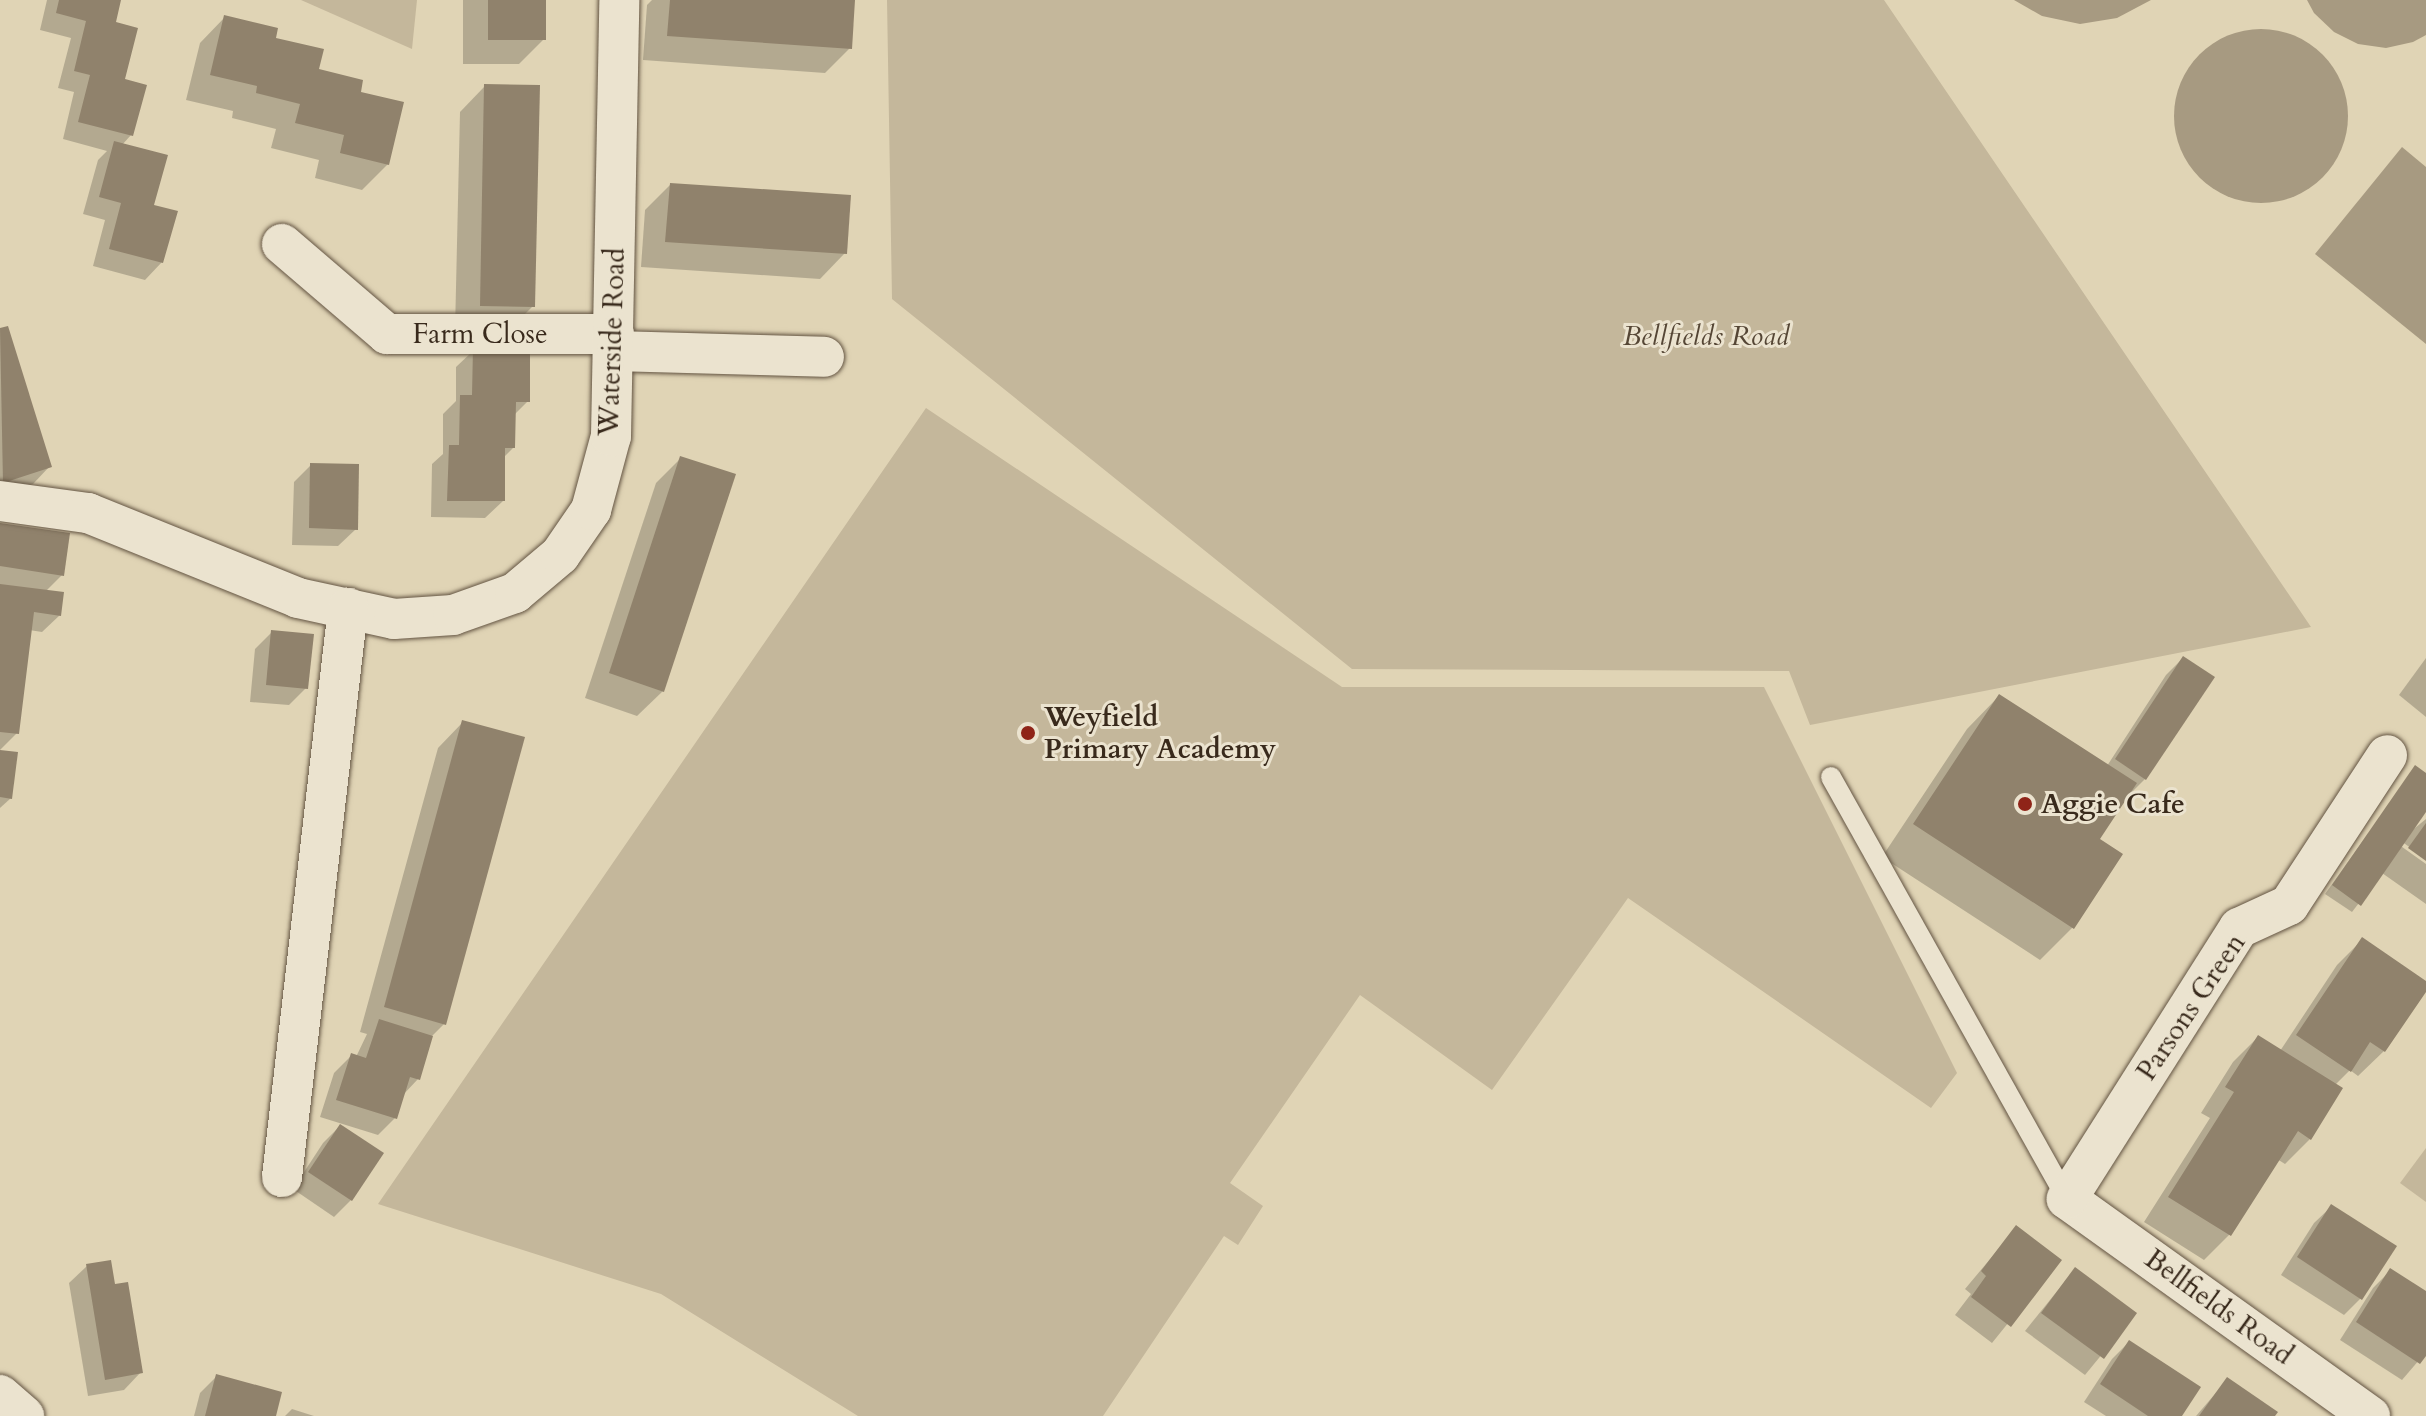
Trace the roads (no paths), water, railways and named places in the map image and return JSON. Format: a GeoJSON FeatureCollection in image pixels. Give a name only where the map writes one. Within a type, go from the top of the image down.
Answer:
{"type":"FeatureCollection","features":[{"type":"Feature","properties":{"kind":"street","name":"Waterside Road"},"geometry":{"type":"LineString","coordinates":[[0,501],[88,513],[298,598],[394,619],[453,615],[515,593],[560,555],[591,510],[611,436],[619,0]]}},
{"type":"Feature","properties":{"kind":"street","name":"Farm Close"},"geometry":{"type":"LineString","coordinates":[[282,244],[387,334],[614,342],[824,357]]}},
{"type":"Feature","properties":{"kind":"street"},"geometry":{"type":"LineString","coordinates":[[282,1177],[348,608]]}},
{"type":"Feature","properties":{"kind":"street","name":"Parsons Green"},"geometry":{"type":"LineString","coordinates":[[2067,1199],[2239,928],[2289,905],[2387,755]]}},
{"type":"Feature","properties":{"kind":"street","name":"Bellfields Road"},"geometry":{"type":"LineString","coordinates":[[2067,1199],[2370,1416]]}},
{"type":"Feature","properties":{"kind":"street"},"geometry":{"type":"LineString","coordinates":[[0,1395],[24,1416]]}},
{"type":"Feature","properties":{"kind":"lane"},"geometry":{"type":"LineString","coordinates":[[1831,777],[2067,1199]]}},
{"type":"Feature","properties":{"kind":"place","name":"Weyfield Primary Academy"},"geometry":{"type":"Point","coordinates":[1028,733]}},
{"type":"Feature","properties":{"kind":"place","name":"Aggie Cafe"},"geometry":{"type":"Point","coordinates":[2025,804]}}]}
